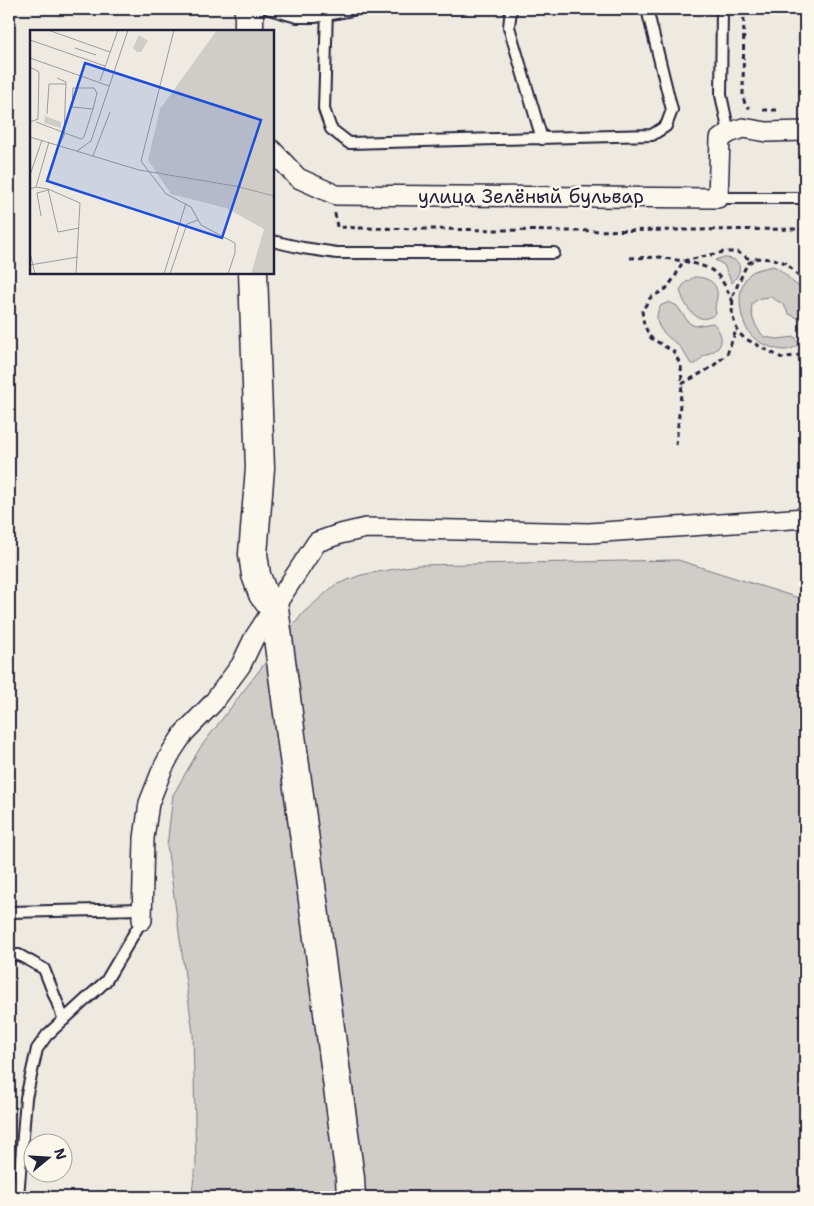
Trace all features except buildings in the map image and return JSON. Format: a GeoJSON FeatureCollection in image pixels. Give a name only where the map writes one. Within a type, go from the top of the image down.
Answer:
{"type":"FeatureCollection","features":[{"type":"Feature","properties":{"kind":"main road"},"geometry":{"type":"LineString","coordinates":[[250,9],[250,30]]}},
{"type":"Feature","properties":{"kind":"main road"},"geometry":{"type":"LineString","coordinates":[[252,274],[260,468],[253,554],[256,575],[263,594],[274,608],[351,1197]]}},
{"type":"Feature","properties":{"kind":"street"},"geometry":{"type":"LineString","coordinates":[[718,198],[720,139],[728,133],[743,128],[767,132],[805,131]]}},
{"type":"Feature","properties":{"kind":"street","name":"улица Зелёный бульвар"},"geometry":{"type":"LineString","coordinates":[[274,152],[298,178],[336,195],[718,198]]}},
{"type":"Feature","properties":{"kind":"street"},"geometry":{"type":"LineString","coordinates":[[143,914],[144,838],[149,803],[162,770],[184,733],[214,703],[241,665],[254,638],[317,542],[366,528],[589,533],[805,518]]}},
{"type":"Feature","properties":{"kind":"lane"},"geometry":{"type":"LineString","coordinates":[[269,9],[297,17],[315,17],[327,12],[357,9]]}},
{"type":"Feature","properties":{"kind":"lane"},"geometry":{"type":"LineString","coordinates":[[511,9],[508,27],[542,139]]}},
{"type":"Feature","properties":{"kind":"lane"},"geometry":{"type":"LineString","coordinates":[[327,12],[324,109],[331,128],[349,143],[652,135],[666,126],[672,110],[647,9]]}},
{"type":"Feature","properties":{"kind":"lane"},"geometry":{"type":"LineString","coordinates":[[722,9],[721,95],[728,133]]}},
{"type":"Feature","properties":{"kind":"lane","name":"улица Зелёный бульвар"},"geometry":{"type":"LineString","coordinates":[[718,198],[805,198]]}},
{"type":"Feature","properties":{"kind":"lane"},"geometry":{"type":"LineString","coordinates":[[274,241],[337,253],[554,253]]}},
{"type":"Feature","properties":{"kind":"lane"},"geometry":{"type":"LineString","coordinates":[[9,912],[143,914],[106,981],[47,1035],[37,1049],[26,1098],[18,1197]]}},
{"type":"Feature","properties":{"kind":"lane"},"geometry":{"type":"LineString","coordinates":[[9,955],[19,955],[44,969],[64,1020]]}},
{"type":"Feature","properties":{"kind":"path"},"geometry":{"type":"LineString","coordinates":[[744,9],[743,95],[745,105],[752,109]]}},
{"type":"Feature","properties":{"kind":"path"},"geometry":{"type":"LineString","coordinates":[[761,110],[779,110]]}},
{"type":"Feature","properties":{"kind":"path"},"geometry":{"type":"LineString","coordinates":[[334,207],[337,227],[569,231],[805,228]]}},
{"type":"Feature","properties":{"kind":"path"},"geometry":{"type":"LineString","coordinates":[[683,261],[724,252],[737,252],[753,260]]}},
{"type":"Feature","properties":{"kind":"path"},"geometry":{"type":"LineString","coordinates":[[630,258],[659,257],[705,266],[716,272],[733,302]]}},
{"type":"Feature","properties":{"kind":"path"},"geometry":{"type":"LineString","coordinates":[[805,283],[786,263],[773,259],[757,258],[747,264],[733,295],[732,315],[738,332],[744,338],[782,358],[805,354]]}},
{"type":"Feature","properties":{"kind":"path"},"geometry":{"type":"LineString","coordinates":[[676,445],[682,384],[680,366],[674,352],[651,338],[644,326],[642,311],[650,298],[666,289],[683,261]]}},
{"type":"Feature","properties":{"kind":"path"},"geometry":{"type":"LineString","coordinates":[[682,384],[712,367],[727,354],[737,328]]}},
{"type":"Feature","properties":{"kind":"shaded area"},"geometry":{"type":"Polygon","coordinates":[[[721,258],[733,259],[739,264],[739,273],[732,283],[724,265],[715,260],[721,258]]]}},
{"type":"Feature","properties":{"kind":"shaded area"},"geometry":{"type":"Polygon","coordinates":[[[773,266],[782,271],[795,284],[805,289],[805,297],[800,296],[799,300],[805,305],[805,317],[800,319],[789,314],[783,304],[771,297],[761,298],[752,303],[752,313],[756,325],[764,337],[777,339],[795,337],[799,344],[787,350],[774,348],[756,340],[747,329],[741,313],[740,295],[746,279],[753,272],[773,266]]]}},
{"type":"Feature","properties":{"kind":"shaded area"},"geometry":{"type":"Polygon","coordinates":[[[694,277],[711,281],[716,288],[716,313],[709,317],[703,318],[693,314],[688,309],[682,296],[680,290],[685,283],[694,277]]]}},
{"type":"Feature","properties":{"kind":"shaded area"},"geometry":{"type":"Polygon","coordinates":[[[669,302],[677,306],[689,323],[695,326],[713,323],[719,331],[721,342],[718,348],[695,364],[691,364],[680,347],[661,330],[657,320],[657,313],[660,306],[669,302]]]}},
{"type":"Feature","properties":{"kind":"shaded area"},"geometry":{"type":"Polygon","coordinates":[[[678,560],[805,600],[805,1197],[191,1197],[196,1165],[193,1033],[167,846],[173,795],[200,748],[303,613],[335,585],[361,575],[417,565],[678,560]]]}}]}
